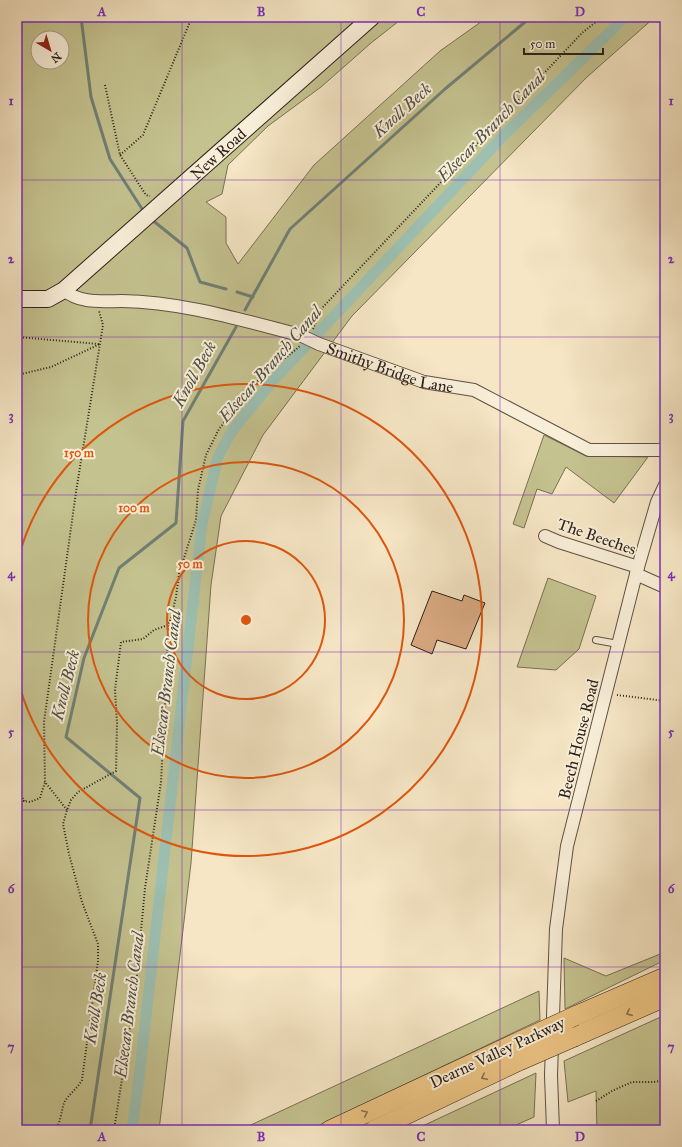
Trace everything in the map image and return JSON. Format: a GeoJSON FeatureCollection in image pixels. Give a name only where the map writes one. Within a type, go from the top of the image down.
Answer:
{"type":"FeatureCollection","features":[{"type":"Feature","properties":{"kind":"highway","name":"Dearne Valley Parkway"},"geometry":{"type":"LineString","coordinates":[[374,1130],[517,1052],[575,1016],[665,977]]}},
{"type":"Feature","properties":{"kind":"highway","name":"Dearne Valley Parkway"},"geometry":{"type":"LineString","coordinates":[[330,1130],[517,1052],[574,1037],[665,997]]}},
{"type":"Feature","properties":{"kind":"main road","name":"New Road"},"geometry":{"type":"LineString","coordinates":[[64,290],[372,17]]}},
{"type":"Feature","properties":{"kind":"main road"},"geometry":{"type":"LineString","coordinates":[[17,299],[48,299],[64,290]]}},
{"type":"Feature","properties":{"kind":"street","name":"Smithy Bridge Lane"},"geometry":{"type":"LineString","coordinates":[[64,290],[82,300],[145,302],[217,314],[304,338],[424,382],[474,390],[589,450],[665,450]]}},
{"type":"Feature","properties":{"kind":"street","name":"Beech House Road"},"geometry":{"type":"LineString","coordinates":[[553,1130],[551,1075],[556,929],[567,846],[637,571],[657,502],[665,485]]}},
{"type":"Feature","properties":{"kind":"street","name":"The Beeches"},"geometry":{"type":"LineString","coordinates":[[545,536],[637,571],[665,587]]}},
{"type":"Feature","properties":{"kind":"lane"},"geometry":{"type":"LineString","coordinates":[[596,640],[618,644]]}},
{"type":"Feature","properties":{"kind":"path"},"geometry":{"type":"LineString","coordinates":[[120,155],[143,135],[192,17]]}},
{"type":"Feature","properties":{"kind":"path"},"geometry":{"type":"LineString","coordinates":[[114,1130],[135,996],[145,888],[161,782],[168,625],[173,614],[179,574],[196,520],[198,490],[206,455],[219,429],[255,384],[269,368],[298,349],[322,308],[582,33],[602,17]]}},
{"type":"Feature","properties":{"kind":"path"},"geometry":{"type":"LineString","coordinates":[[105,85],[120,155],[146,195],[164,200]]}},
{"type":"Feature","properties":{"kind":"path"},"geometry":{"type":"LineString","coordinates":[[17,800],[30,802],[40,798],[45,782],[44,722],[76,492],[103,325],[95,301]]}},
{"type":"Feature","properties":{"kind":"path"},"geometry":{"type":"LineString","coordinates":[[17,338],[100,344]]}},
{"type":"Feature","properties":{"kind":"path"},"geometry":{"type":"LineString","coordinates":[[17,375],[51,367],[100,344]]}},
{"type":"Feature","properties":{"kind":"path"},"geometry":{"type":"LineString","coordinates":[[55,1130],[58,1127],[65,1102],[79,1086],[82,1080],[98,961],[98,944],[82,902],[69,854],[63,824],[67,810],[78,792],[116,771],[117,730],[115,690],[121,642],[143,640],[154,630],[168,625]]}},
{"type":"Feature","properties":{"kind":"path"},"geometry":{"type":"LineString","coordinates":[[606,694],[665,701]]}},
{"type":"Feature","properties":{"kind":"path"},"geometry":{"type":"LineString","coordinates":[[45,782],[67,810]]}},
{"type":"Feature","properties":{"kind":"path"},"geometry":{"type":"LineString","coordinates":[[17,791],[25,801]]}},
{"type":"Feature","properties":{"kind":"path"},"geometry":{"type":"LineString","coordinates":[[596,1101],[612,1091],[632,1082],[654,1082],[665,1080]]}},
{"type":"Feature","properties":{"kind":"shaded area"},"geometry":{"type":"Polygon","coordinates":[[[17,17],[404,17],[371,43],[321,87],[268,126],[228,165],[222,194],[206,202],[226,217],[226,243],[238,264],[314,165],[440,51],[486,17],[655,17],[587,77],[352,316],[263,435],[221,516],[211,585],[191,863],[159,1130],[17,1130],[17,17]]]}},
{"type":"Feature","properties":{"kind":"shaded area"},"geometry":{"type":"Polygon","coordinates":[[[544,435],[586,456],[648,457],[614,503],[566,467],[552,494],[537,489],[524,528],[513,524],[544,435]]]}},
{"type":"Feature","properties":{"kind":"shaded area"},"geometry":{"type":"Polygon","coordinates":[[[548,578],[596,596],[579,649],[556,670],[517,667],[548,578]]]}},
{"type":"Feature","properties":{"kind":"shaded area"},"geometry":{"type":"Polygon","coordinates":[[[665,952],[665,960],[565,1009],[564,958],[606,976],[665,952]]]}},
{"type":"Feature","properties":{"kind":"shaded area"},"geometry":{"type":"Polygon","coordinates":[[[539,991],[540,1020],[309,1130],[240,1130],[539,991]]]}},
{"type":"Feature","properties":{"kind":"shaded area"},"geometry":{"type":"Polygon","coordinates":[[[665,1015],[665,1130],[597,1130],[596,1091],[568,1102],[564,1061],[665,1015]]]}},
{"type":"Feature","properties":{"kind":"shaded area"},"geometry":{"type":"Polygon","coordinates":[[[536,1073],[534,1117],[505,1130],[414,1130],[536,1073]]]}},
{"type":"Feature","properties":{"kind":"building"},"geometry":{"type":"Polygon","coordinates":[[[432,591],[462,601],[464,595],[485,603],[466,649],[437,640],[432,654],[411,645],[432,591]]]}},
{"type":"Feature","properties":{"kind":"waterway"},"geometry":{"type":"LineString","coordinates":[[81,17],[91,97],[110,159],[144,212]]}},
{"type":"Feature","properties":{"kind":"waterway","name":"Knoll Beck"},"geometry":{"type":"LineString","coordinates":[[245,310],[290,229],[445,89],[531,17]]}},
{"type":"Feature","properties":{"kind":"waterway","name":"Elsecar Branch Canal"},"geometry":{"type":"LineString","coordinates":[[132,1130],[202,524],[218,457],[232,431],[271,383],[506,133],[624,17]]}},
{"type":"Feature","properties":{"kind":"waterway"},"geometry":{"type":"LineString","coordinates":[[151,219],[187,248],[200,282],[226,289]]}},
{"type":"Feature","properties":{"kind":"waterway"},"geometry":{"type":"LineString","coordinates":[[237,292],[253,297]]}},
{"type":"Feature","properties":{"kind":"waterway","name":"Knoll Beck"},"geometry":{"type":"LineString","coordinates":[[90,1130],[140,798],[66,737],[84,658],[119,568],[176,523],[183,421],[236,327]]}}]}
